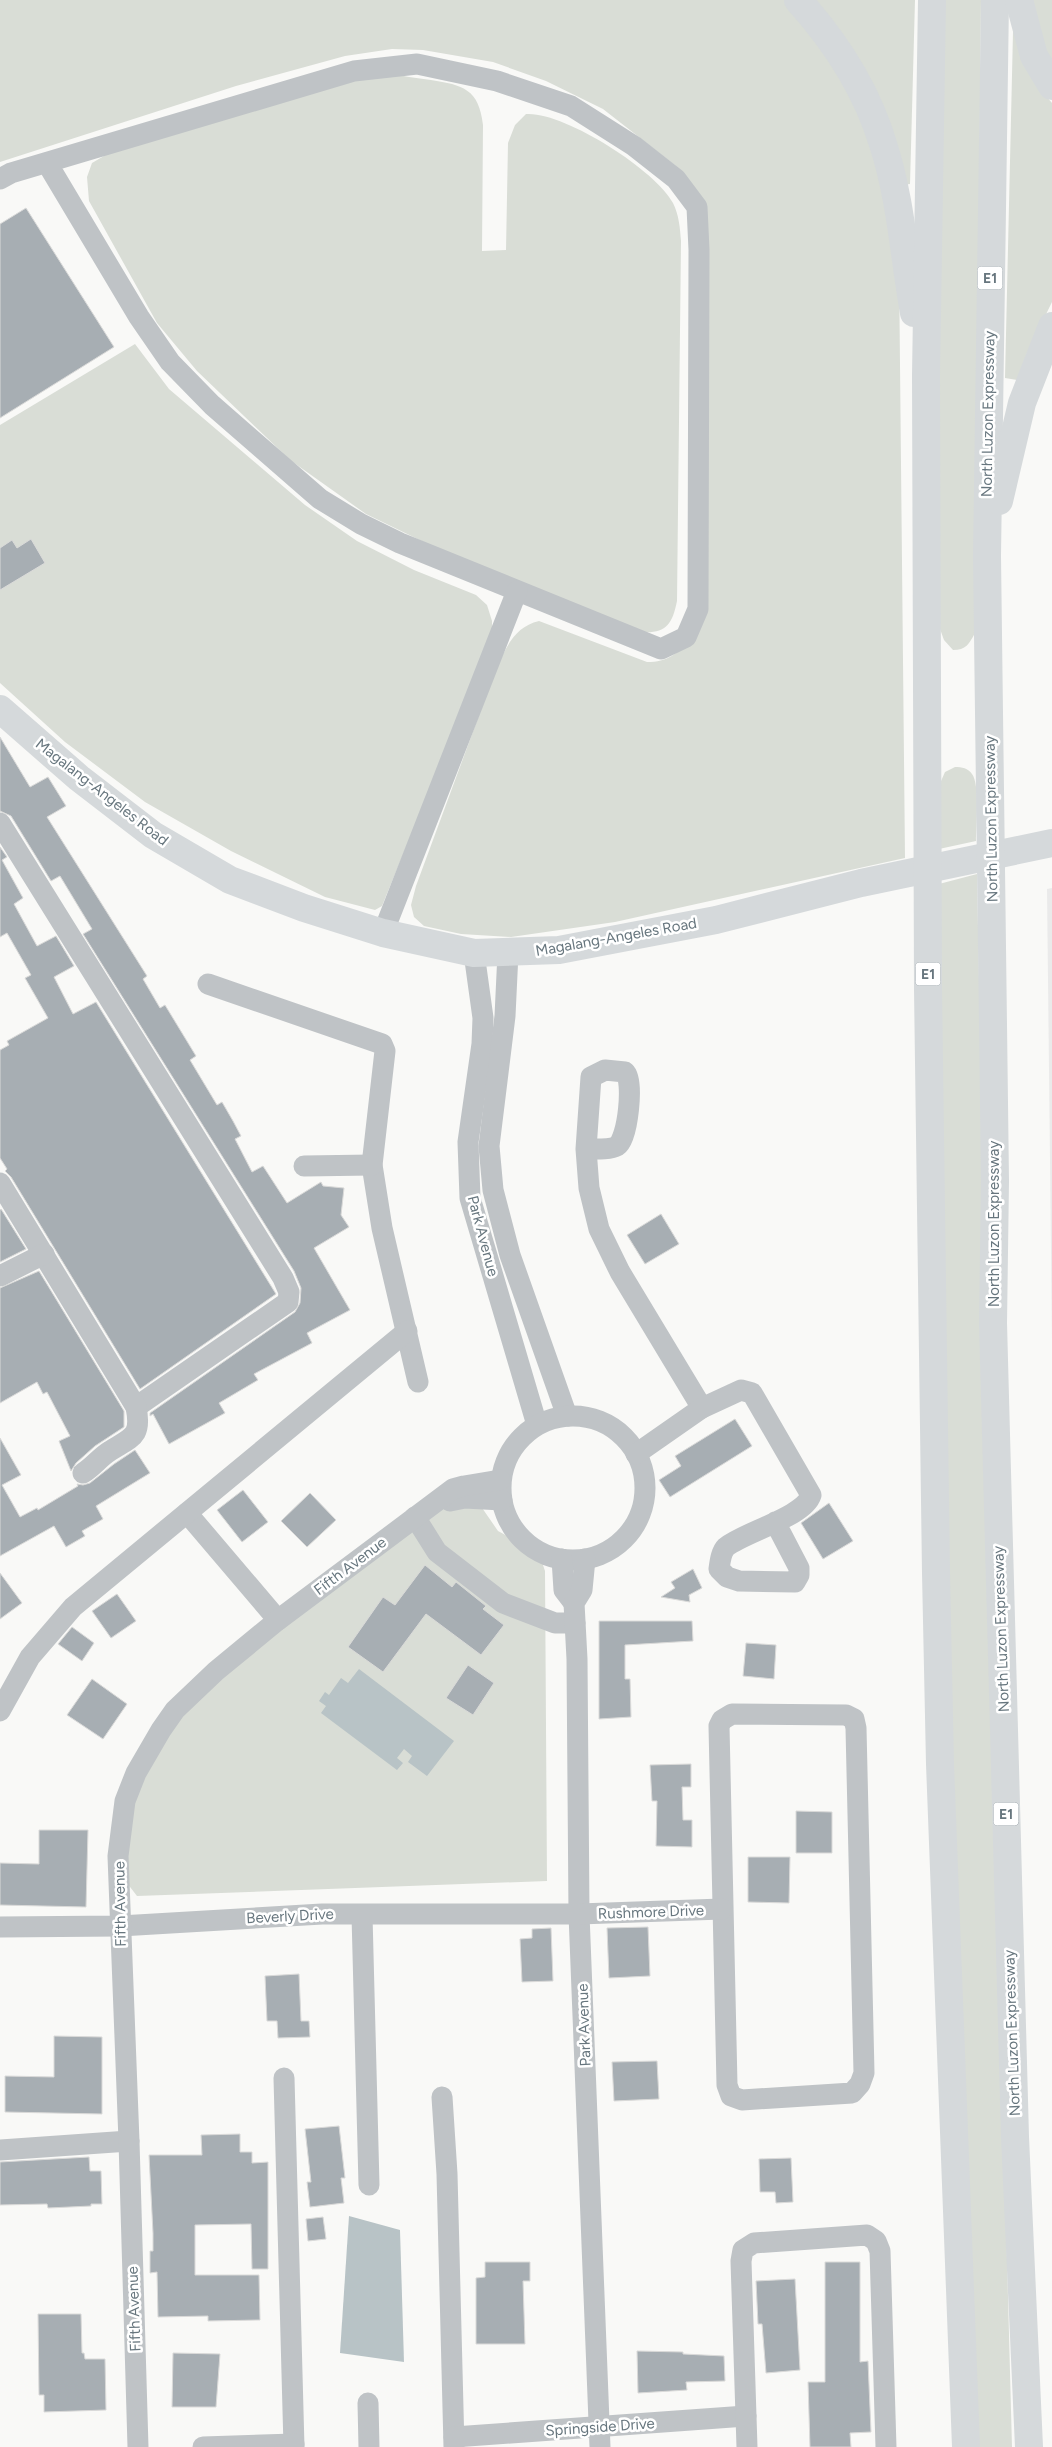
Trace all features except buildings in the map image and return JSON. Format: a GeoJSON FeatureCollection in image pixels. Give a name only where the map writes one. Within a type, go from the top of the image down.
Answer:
{"type":"FeatureCollection","features":[{"type":"Feature","properties":{"kind":"main road"},"geometry":{"type":"LineString","coordinates":[[798,0],[821,26],[857,82],[883,143],[900,212],[911,293],[926,376]]}},
{"type":"Feature","properties":{"kind":"main road","name":"E1"},"geometry":{"type":"LineString","coordinates":[[932,0],[926,376],[928,989],[936,1582],[952,2113],[966,2447]]}},
{"type":"Feature","properties":{"kind":"main road","name":"North Luzon Expressway"},"geometry":{"type":"LineString","coordinates":[[994,0],[987,556],[995,1180],[993,1323],[1015,2127],[1029,2447]]}},
{"type":"Feature","properties":{"kind":"main road"},"geometry":{"type":"LineString","coordinates":[[1019,0],[1034,56],[1052,86]]}},
{"type":"Feature","properties":{"kind":"main road"},"geometry":{"type":"LineString","coordinates":[[987,556],[1022,403],[1052,326]]}},
{"type":"Feature","properties":{"kind":"main road","name":"Magalang-Angeles Road"},"geometry":{"type":"LineString","coordinates":[[0,709],[78,778],[153,835],[230,880],[304,908],[383,933],[474,953],[558,950],[716,920],[861,884],[1052,843]]}},
{"type":"Feature","properties":{"kind":"street"},"geometry":{"type":"LineString","coordinates":[[0,179],[12,173],[47,162],[354,71],[417,64],[497,81],[571,106],[634,146],[676,179],[697,207],[699,250],[698,610],[686,637],[661,649],[400,544],[361,524],[320,499],[212,405],[170,362],[139,317],[47,162]]}},
{"type":"Feature","properties":{"kind":"street"},"geometry":{"type":"LineString","coordinates":[[383,933],[517,591]]}},
{"type":"Feature","properties":{"kind":"street"},"geometry":{"type":"LineString","coordinates":[[0,823],[272,1261],[289,1292],[288,1302],[136,1407]]}},
{"type":"Feature","properties":{"kind":"street","name":"Park Avenue"},"geometry":{"type":"LineString","coordinates":[[474,953],[484,1018],[468,1142],[470,1198],[537,1425]]}},
{"type":"Feature","properties":{"kind":"street","name":"Park Avenue"},"geometry":{"type":"LineString","coordinates":[[508,953],[506,1016],[489,1146],[492,1190],[510,1255],[567,1416]]}},
{"type":"Feature","properties":{"kind":"street"},"geometry":{"type":"LineString","coordinates":[[208,984],[382,1044],[385,1051],[372,1165],[382,1228],[418,1382]]}},
{"type":"Feature","properties":{"kind":"street"},"geometry":{"type":"LineString","coordinates":[[586,1150],[588,1188],[599,1229],[620,1272],[702,1408]]}},
{"type":"Feature","properties":{"kind":"street"},"geometry":{"type":"LineString","coordinates":[[304,1166],[372,1165]]}},
{"type":"Feature","properties":{"kind":"street"},"geometry":{"type":"LineString","coordinates":[[0,1182],[136,1407],[139,1422],[135,1434],[83,1473]]}},
{"type":"Feature","properties":{"kind":"street"},"geometry":{"type":"LineString","coordinates":[[470,1198],[492,1190]]}},
{"type":"Feature","properties":{"kind":"street"},"geometry":{"type":"LineString","coordinates":[[0,1276],[44,1254]]}},
{"type":"Feature","properties":{"kind":"street"},"geometry":{"type":"LineString","coordinates":[[499,1295],[521,1286]]}},
{"type":"Feature","properties":{"kind":"street"},"geometry":{"type":"LineString","coordinates":[[0,1711],[30,1657],[73,1607],[407,1331]]}},
{"type":"Feature","properties":{"kind":"street"},"geometry":{"type":"LineString","coordinates":[[636,1454],[702,1408],[741,1390],[752,1393],[812,1495],[808,1502],[776,1522]]}},
{"type":"Feature","properties":{"kind":"street"},"geometry":{"type":"LineString","coordinates":[[567,1416],[587,1418],[607,1425],[623,1437],[636,1454],[643,1473],[645,1495],[640,1515],[629,1534],[614,1548],[585,1559],[551,1557],[530,1546],[514,1529],[504,1508],[501,1490],[506,1462],[518,1441],[537,1425],[567,1416]]}},
{"type":"Feature","properties":{"kind":"street","name":"Fifth Avenue"},"geometry":{"type":"LineString","coordinates":[[138,2447],[118,1856],[125,1801],[136,1773],[160,1730],[175,1710],[216,1671],[278,1620],[415,1517],[438,1503],[501,1490]]}},
{"type":"Feature","properties":{"kind":"street"},"geometry":{"type":"LineString","coordinates":[[187,1513],[278,1620]]}},
{"type":"Feature","properties":{"kind":"street"},"geometry":{"type":"LineString","coordinates":[[415,1517],[437,1552],[503,1603],[555,1623],[575,1613]]}},
{"type":"Feature","properties":{"kind":"street","name":"Park Avenue"},"geometry":{"type":"LineString","coordinates":[[562,1559],[564,1590],[575,1613]]}},
{"type":"Feature","properties":{"kind":"street","name":"Park Avenue"},"geometry":{"type":"LineString","coordinates":[[585,1559],[582,1590],[575,1613],[579,1914],[599,2437]]}},
{"type":"Feature","properties":{"kind":"street"},"geometry":{"type":"LineString","coordinates":[[732,1714],[846,1715],[854,1719],[856,1728],[864,2073],[860,2084],[852,2093],[742,2100],[731,2096],[727,2085],[722,1909],[719,1726],[722,1720],[732,1714]]}},
{"type":"Feature","properties":{"kind":"street","name":"Rushmore Drive"},"geometry":{"type":"LineString","coordinates":[[579,1914],[722,1909]]}},
{"type":"Feature","properties":{"kind":"street","name":"Beverly Drive"},"geometry":{"type":"LineString","coordinates":[[0,1927],[120,1926],[322,1914],[579,1914]]}},
{"type":"Feature","properties":{"kind":"street"},"geometry":{"type":"LineString","coordinates":[[362,1915],[370,2185]]}},
{"type":"Feature","properties":{"kind":"street"},"geometry":{"type":"LineString","coordinates":[[203,2447],[294,2445],[284,2078]]}},
{"type":"Feature","properties":{"kind":"street"},"geometry":{"type":"LineString","coordinates":[[442,2097],[448,2174],[454,2442]]}},
{"type":"Feature","properties":{"kind":"street"},"geometry":{"type":"LineString","coordinates":[[0,2150],[129,2142]]}},
{"type":"Feature","properties":{"kind":"street"},"geometry":{"type":"LineString","coordinates":[[747,2447],[741,2261],[743,2250],[754,2243],[867,2235],[876,2241],[880,2251],[886,2447]]}},
{"type":"Feature","properties":{"kind":"street"},"geometry":{"type":"LineString","coordinates":[[368,2403],[369,2447]]}},
{"type":"Feature","properties":{"kind":"street","name":"Springside Drive"},"geometry":{"type":"LineString","coordinates":[[454,2442],[599,2437],[746,2416]]}},
{"type":"Feature","properties":{"kind":"shaded area"},"geometry":{"type":"Polygon","coordinates":[[[0,0],[790,0],[869,121],[899,266],[905,858],[615,922],[511,937],[461,934],[424,926],[414,917],[411,905],[416,886],[495,672],[506,648],[516,634],[530,624],[539,621],[647,662],[666,659],[691,640],[708,252],[676,166],[603,109],[546,81],[493,62],[423,50],[392,49],[345,56],[236,86],[0,162],[0,0]]]}},
{"type":"Feature","properties":{"kind":"shaded area"},"geometry":{"type":"Polygon","coordinates":[[[815,0],[915,0],[910,184],[902,185],[815,0]]]}},
{"type":"Feature","properties":{"kind":"shaded area"},"geometry":{"type":"Polygon","coordinates":[[[943,0],[981,0],[975,633],[967,646],[953,650],[944,640],[940,629],[938,526],[943,0]]]}},
{"type":"Feature","properties":{"kind":"shaded area"},"geometry":{"type":"Polygon","coordinates":[[[1028,0],[1052,0],[1052,72],[1028,0]]]}},
{"type":"Feature","properties":{"kind":"shaded area"},"geometry":{"type":"Polygon","coordinates":[[[1020,31],[1046,96],[1052,103],[1052,302],[1027,353],[1017,380],[1005,378],[1013,32],[1020,31]]]}},
{"type":"Feature","properties":{"kind":"shaded area"},"geometry":{"type":"Polygon","coordinates":[[[388,73],[452,84],[467,91],[478,103],[483,125],[482,251],[506,250],[508,143],[515,125],[526,114],[542,116],[562,122],[607,145],[648,175],[673,203],[680,226],[681,241],[677,601],[673,617],[666,627],[661,630],[656,632],[640,632],[465,562],[366,514],[290,460],[197,371],[157,323],[89,201],[87,177],[92,163],[109,153],[368,77],[388,73]]]}},
{"type":"Feature","properties":{"kind":"shaded area"},"geometry":{"type":"Polygon","coordinates":[[[135,344],[169,389],[305,505],[357,541],[414,570],[476,595],[487,605],[492,621],[492,638],[382,906],[375,910],[325,897],[231,851],[145,802],[65,742],[0,683],[0,425],[135,344]]]}},
{"type":"Feature","properties":{"kind":"shaded area"},"geometry":{"type":"Polygon","coordinates":[[[955,767],[967,769],[974,779],[977,796],[976,841],[939,849],[938,788],[945,772],[955,767]]]}},
{"type":"Feature","properties":{"kind":"shaded area"},"geometry":{"type":"Polygon","coordinates":[[[977,874],[994,1769],[1012,2447],[975,2447],[951,1773],[939,884],[977,874]]]}},
{"type":"Feature","properties":{"kind":"shaded area"},"geometry":{"type":"Polygon","coordinates":[[[1052,888],[1052,1341],[1047,889],[1052,888]]]}},
{"type":"Feature","properties":{"kind":"shaded area"},"geometry":{"type":"Polygon","coordinates":[[[478,1502],[498,1531],[539,1553],[545,1571],[547,1881],[137,1896],[127,1883],[126,1834],[135,1789],[189,1701],[441,1506],[478,1502]]]}},
{"type":"Feature","properties":{"kind":"shaded area"},"geometry":{"type":"Polygon","coordinates":[[[359,1669],[454,1741],[427,1776],[408,1762],[412,1756],[404,1749],[397,1758],[403,1763],[397,1770],[321,1713],[326,1706],[319,1701],[325,1692],[329,1695],[341,1678],[348,1683],[359,1669]]]}},
{"type":"Feature","properties":{"kind":"shaded area"},"geometry":{"type":"Polygon","coordinates":[[[349,2216],[400,2230],[404,2362],[340,2353],[349,2216]]]}}]}
